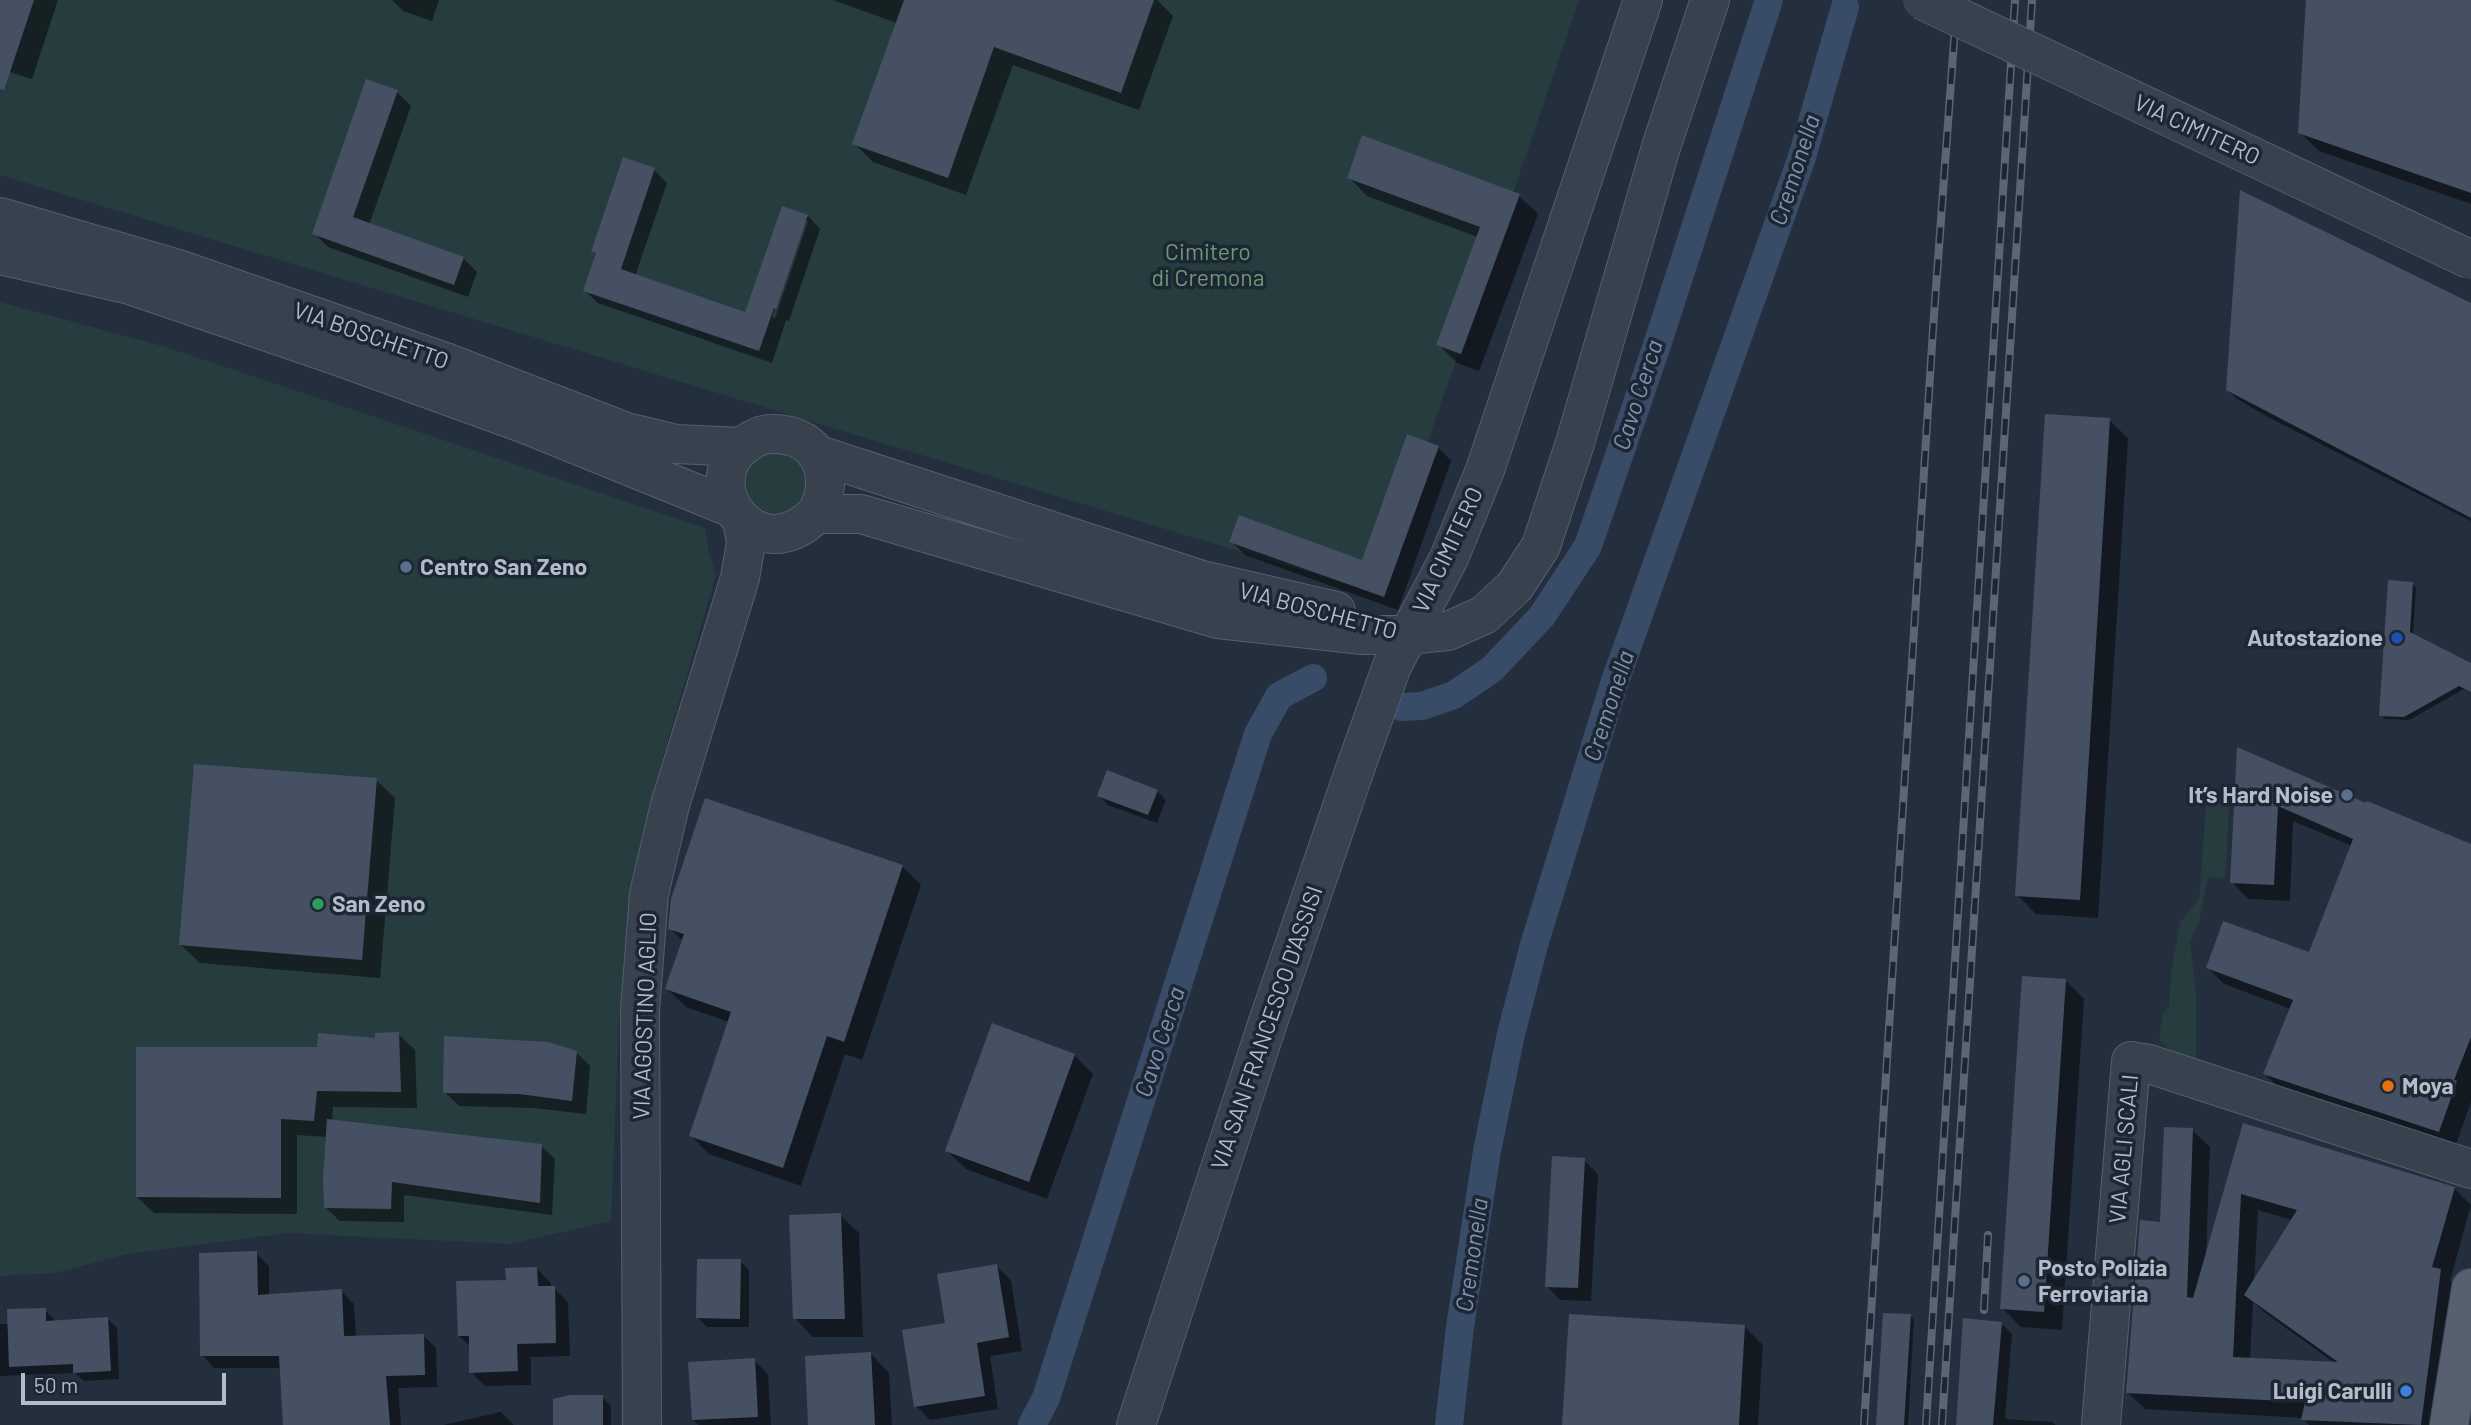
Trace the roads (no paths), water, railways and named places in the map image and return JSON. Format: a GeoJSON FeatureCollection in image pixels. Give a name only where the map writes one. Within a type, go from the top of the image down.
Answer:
{"type":"FeatureCollection","features":[{"type":"Feature","properties":{"kind":"main road"},"geometry":{"type":"LineString","coordinates":[[2449,1425],[2471,1288]]}},
{"type":"Feature","properties":{"kind":"street","name":"VIA CIMITERO"},"geometry":{"type":"LineString","coordinates":[[1408,635],[1449,558],[1485,470],[1643,0]]}},
{"type":"Feature","properties":{"kind":"street","name":"VIA CIMITERO"},"geometry":{"type":"LineString","coordinates":[[1408,635],[1448,631],[1484,615],[1515,586],[1541,546],[1576,443],[1661,147],[1710,0]]}},
{"type":"Feature","properties":{"kind":"street","name":"VIA CIMITERO"},"geometry":{"type":"LineString","coordinates":[[1923,0],[2471,260]]}},
{"type":"Feature","properties":{"kind":"street","name":"VIA BOSCHETTO"},"geometry":{"type":"LineString","coordinates":[[0,217],[190,273],[445,362],[626,432],[676,444],[741,447],[756,437],[780,434],[804,442],[816,454],[1202,580],[1336,611],[1408,635]]}},
{"type":"Feature","properties":{"kind":"street","name":"VIA BOSCHETTO"},"geometry":{"type":"LineString","coordinates":[[0,255],[130,285],[335,355],[525,424],[737,515],[754,529],[766,533],[780,534],[805,523],[861,514],[1217,619],[1363,635],[1408,635]]}},
{"type":"Feature","properties":{"kind":"street"},"geometry":{"type":"LineString","coordinates":[[737,515],[726,493],[726,476],[741,447]]}},
{"type":"Feature","properties":{"kind":"street"},"geometry":{"type":"LineString","coordinates":[[805,523],[824,500],[827,484],[824,468],[816,454]]}},
{"type":"Feature","properties":{"kind":"street","name":"VIA AGOSTINO AGLIO"},"geometry":{"type":"LineString","coordinates":[[642,1425],[640,1011],[649,894],[670,805],[740,578],[746,542],[737,515]]}},
{"type":"Feature","properties":{"kind":"street","name":"VIA AGOSTINO AGLIO"},"geometry":{"type":"LineString","coordinates":[[740,578],[768,546],[805,523]]}},
{"type":"Feature","properties":{"kind":"street","name":"VIA SAN FRANCESCO D'ASSISI"},"geometry":{"type":"LineString","coordinates":[[1136,1425],[1332,834],[1392,666],[1408,635]]}},
{"type":"Feature","properties":{"kind":"street","name":"VIA AGLI SCALI"},"geometry":{"type":"LineString","coordinates":[[2101,1425],[2131,1061],[2149,1063],[2471,1169]]}},
{"type":"Feature","properties":{"kind":"waterway","name":"Cavo Cerca"},"geometry":{"type":"LineString","coordinates":[[1402,707],[1422,706],[1454,695],[1492,669],[1542,616],[1588,546],[1657,345],[1769,0]]}},
{"type":"Feature","properties":{"kind":"waterway","name":"Cremonella"},"geometry":{"type":"LineString","coordinates":[[1449,1425],[1460,1327],[1487,1151],[1511,1034],[1534,945],[1614,684],[1802,157],[1845,7]]}},
{"type":"Feature","properties":{"kind":"waterway","name":"Cavo Cerca"},"geometry":{"type":"LineString","coordinates":[[1032,1425],[1046,1398],[1258,734],[1279,696],[1313,678]]}},
{"type":"Feature","properties":{"kind":"railway"},"geometry":{"type":"LineString","coordinates":[[1864,1425],[1933,329],[1957,0]]}},
{"type":"Feature","properties":{"kind":"railway"},"geometry":{"type":"LineString","coordinates":[[1926,1425],[2015,0]]}},
{"type":"Feature","properties":{"kind":"railway"},"geometry":{"type":"LineString","coordinates":[[1942,1425],[2032,0]]}},
{"type":"Feature","properties":{"kind":"railway"},"geometry":{"type":"LineString","coordinates":[[1984,1310],[1988,1235]]}},
{"type":"Feature","properties":{"kind":"place","name":"Centro San Zeno"},"geometry":{"type":"Point","coordinates":[406,567]}},
{"type":"Feature","properties":{"kind":"place","name":"Autostazione"},"geometry":{"type":"Point","coordinates":[2397,638]}},
{"type":"Feature","properties":{"kind":"place","name":"It’s Hard Noise"},"geometry":{"type":"Point","coordinates":[2347,795]}},
{"type":"Feature","properties":{"kind":"place","name":"San Zeno"},"geometry":{"type":"Point","coordinates":[318,904]}},
{"type":"Feature","properties":{"kind":"place","name":"Moya"},"geometry":{"type":"Point","coordinates":[2388,1086]}},
{"type":"Feature","properties":{"kind":"place","name":"Posto Polizia Ferroviaria"},"geometry":{"type":"Point","coordinates":[2024,1281]}},
{"type":"Feature","properties":{"kind":"place","name":"Luigi Carulli"},"geometry":{"type":"Point","coordinates":[2406,1391]}},
{"type":"Feature","properties":{"kind":"park label","name":"Cimitero di Cremona"},"geometry":{"type":"Point","coordinates":[1208,265]}}]}
